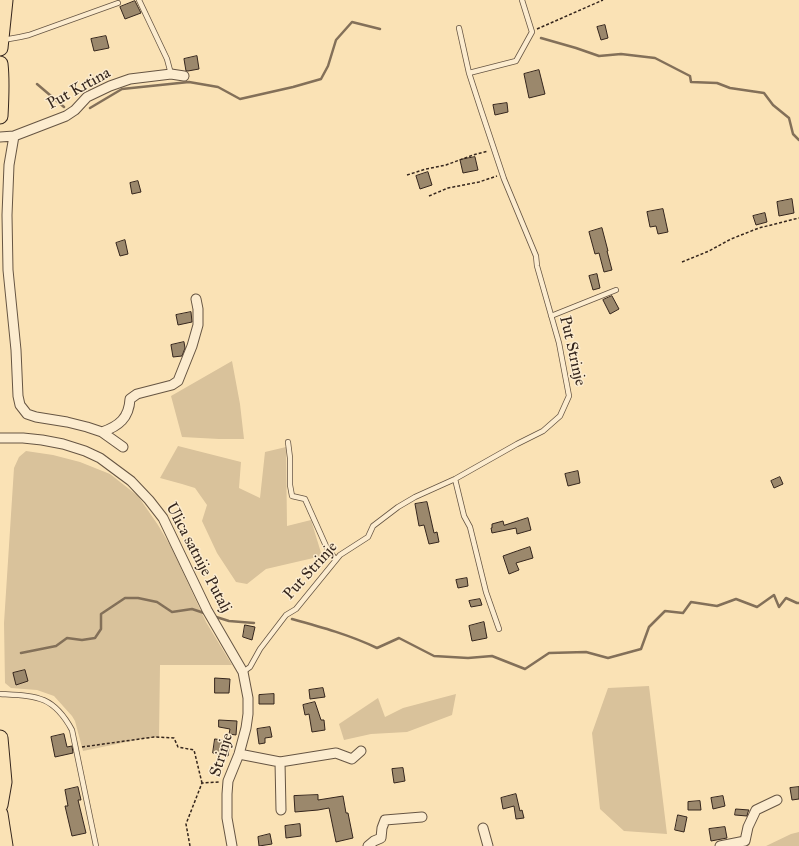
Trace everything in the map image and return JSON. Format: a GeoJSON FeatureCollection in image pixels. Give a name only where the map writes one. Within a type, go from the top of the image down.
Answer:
{"type":"FeatureCollection","features":[{"type":"Feature","properties":{"kind":"main road"},"geometry":{"type":"LineString","coordinates":[[0,44],[5,0]]}},
{"type":"Feature","properties":{"kind":"main road"},"geometry":{"type":"LineString","coordinates":[[0,64],[2,75],[2,94],[0,116]]}},
{"type":"Feature","properties":{"kind":"main road"},"geometry":{"type":"LineString","coordinates":[[0,738],[4,782],[0,805]]}},
{"type":"Feature","properties":{"kind":"main road"},"geometry":{"type":"LineString","coordinates":[[0,814],[5,846]]}},
{"type":"Feature","properties":{"kind":"street","name":"Put Krtina"},"geometry":{"type":"LineString","coordinates":[[0,137],[14,136],[66,116],[75,110],[88,97],[110,86],[130,79],[171,74],[184,76]]}},
{"type":"Feature","properties":{"kind":"street"},"geometry":{"type":"LineString","coordinates":[[14,136],[9,164],[7,215],[8,270],[20,406],[26,414],[67,422],[102,432],[123,447]]}},
{"type":"Feature","properties":{"kind":"street"},"geometry":{"type":"LineString","coordinates":[[102,432],[113,428],[120,423],[130,407],[130,399],[133,396],[172,385],[178,381],[192,346],[198,325],[198,309],[196,299]]}},
{"type":"Feature","properties":{"kind":"street","name":"Ulica satnije Putalj"},"geometry":{"type":"LineString","coordinates":[[0,438],[42,440],[63,444],[85,451],[100,458],[132,482],[150,500],[163,518],[206,610],[243,672]]}},
{"type":"Feature","properties":{"kind":"street","name":"Strinje"},"geometry":{"type":"LineString","coordinates":[[232,846],[227,818],[228,781],[239,754],[248,714],[248,698],[243,672]]}},
{"type":"Feature","properties":{"kind":"street"},"geometry":{"type":"LineString","coordinates":[[239,754],[280,762],[336,753],[352,759],[361,750]]}},
{"type":"Feature","properties":{"kind":"street"},"geometry":{"type":"LineString","coordinates":[[280,762],[281,810]]}},
{"type":"Feature","properties":{"kind":"street"},"geometry":{"type":"LineString","coordinates":[[720,846],[745,841],[748,827],[756,810],[777,800]]}},
{"type":"Feature","properties":{"kind":"street"},"geometry":{"type":"LineString","coordinates":[[368,846],[381,838],[385,820],[422,818]]}},
{"type":"Feature","properties":{"kind":"street"},"geometry":{"type":"LineString","coordinates":[[483,828],[488,846]]}},
{"type":"Feature","properties":{"kind":"lane"},"geometry":{"type":"LineString","coordinates":[[139,0],[167,59],[171,74]]}},
{"type":"Feature","properties":{"kind":"lane"},"geometry":{"type":"LineString","coordinates":[[469,73],[516,62],[532,32],[522,0]]}},
{"type":"Feature","properties":{"kind":"lane"},"geometry":{"type":"LineString","coordinates":[[0,44],[118,3]]}},
{"type":"Feature","properties":{"kind":"lane","name":"Put Strinje"},"geometry":{"type":"LineString","coordinates":[[243,672],[250,667],[260,649],[286,615],[296,609],[340,555],[368,537],[373,526],[398,506],[455,479],[543,431],[560,416],[569,396],[559,342],[537,266],[536,256],[503,175],[480,110],[469,73],[459,28]]}},
{"type":"Feature","properties":{"kind":"lane"},"geometry":{"type":"LineString","coordinates":[[551,316],[616,290]]}},
{"type":"Feature","properties":{"kind":"lane"},"geometry":{"type":"LineString","coordinates":[[288,442],[292,496],[305,499],[326,546],[336,560]]}},
{"type":"Feature","properties":{"kind":"lane"},"geometry":{"type":"LineString","coordinates":[[455,479],[464,516],[470,527],[486,592],[499,630]]}},
{"type":"Feature","properties":{"kind":"lane"},"geometry":{"type":"LineString","coordinates":[[0,694],[28,696],[41,699],[53,704],[66,719],[72,730],[96,846]]}},
{"type":"Feature","properties":{"kind":"path"},"geometry":{"type":"LineString","coordinates":[[532,32],[603,0]]}},
{"type":"Feature","properties":{"kind":"path"},"geometry":{"type":"LineString","coordinates":[[407,175],[446,165],[494,149]]}},
{"type":"Feature","properties":{"kind":"path"},"geometry":{"type":"LineString","coordinates":[[429,196],[448,188],[503,175]]}},
{"type":"Feature","properties":{"kind":"path"},"geometry":{"type":"LineString","coordinates":[[682,262],[759,228],[799,218]]}},
{"type":"Feature","properties":{"kind":"path"},"geometry":{"type":"LineString","coordinates":[[76,748],[154,737],[174,738],[178,747],[194,750],[202,783],[186,824],[190,846]]}},
{"type":"Feature","properties":{"kind":"path"},"geometry":{"type":"LineString","coordinates":[[202,783],[228,781]]}},
{"type":"Feature","properties":{"kind":"shaded area"},"geometry":{"type":"Polygon","coordinates":[[[232,361],[240,404],[244,439],[182,437],[171,396],[232,361]]]}},
{"type":"Feature","properties":{"kind":"shaded area"},"geometry":{"type":"Polygon","coordinates":[[[178,446],[241,462],[239,488],[260,498],[265,452],[286,447],[287,526],[311,520],[322,556],[266,569],[247,584],[236,582],[217,553],[202,521],[207,505],[195,488],[160,478],[178,446]]]}},
{"type":"Feature","properties":{"kind":"shaded area"},"geometry":{"type":"Polygon","coordinates":[[[26,451],[53,455],[80,462],[110,474],[138,496],[171,547],[206,622],[232,665],[160,665],[159,737],[141,739],[83,751],[75,721],[54,696],[37,690],[11,688],[5,683],[4,623],[14,468],[19,457],[26,451]]]}},
{"type":"Feature","properties":{"kind":"shaded area"},"geometry":{"type":"Polygon","coordinates":[[[649,686],[667,834],[624,831],[600,809],[592,733],[608,688],[649,686]]]}},
{"type":"Feature","properties":{"kind":"shaded area"},"geometry":{"type":"Polygon","coordinates":[[[456,694],[452,715],[407,732],[371,734],[344,740],[339,724],[378,698],[385,717],[403,708],[456,694]]]}},
{"type":"Feature","properties":{"kind":"shaded area"},"geometry":{"type":"Polygon","coordinates":[[[799,832],[799,846],[766,846],[791,834],[799,832]]]}},
{"type":"Feature","properties":{"kind":"building"},"geometry":{"type":"Polygon","coordinates":[[[135,1],[141,13],[125,19],[120,7],[135,1]]]}},
{"type":"Feature","properties":{"kind":"building"},"geometry":{"type":"Polygon","coordinates":[[[605,25],[608,38],[601,40],[597,27],[605,25]]]}},
{"type":"Feature","properties":{"kind":"building"},"geometry":{"type":"Polygon","coordinates":[[[106,36],[109,48],[94,51],[91,39],[106,36]]]}},
{"type":"Feature","properties":{"kind":"building"},"geometry":{"type":"Polygon","coordinates":[[[197,56],[199,69],[186,71],[184,59],[197,56]]]}},
{"type":"Feature","properties":{"kind":"building"},"geometry":{"type":"Polygon","coordinates":[[[539,70],[545,94],[529,98],[524,74],[539,70]]]}},
{"type":"Feature","properties":{"kind":"building"},"geometry":{"type":"Polygon","coordinates":[[[507,103],[508,112],[495,115],[493,105],[507,103]]]}},
{"type":"Feature","properties":{"kind":"building"},"geometry":{"type":"Polygon","coordinates":[[[475,157],[478,170],[463,173],[460,160],[475,157]]]}},
{"type":"Feature","properties":{"kind":"building"},"geometry":{"type":"Polygon","coordinates":[[[428,172],[432,185],[420,189],[416,176],[428,172]]]}},
{"type":"Feature","properties":{"kind":"building"},"geometry":{"type":"Polygon","coordinates":[[[138,181],[141,192],[132,194],[130,183],[138,181]]]}},
{"type":"Feature","properties":{"kind":"building"},"geometry":{"type":"Polygon","coordinates":[[[792,199],[794,213],[779,216],[777,202],[792,199]]]}},
{"type":"Feature","properties":{"kind":"building"},"geometry":{"type":"Polygon","coordinates":[[[663,209],[668,232],[658,234],[656,226],[650,227],[647,212],[663,209]]]}},
{"type":"Feature","properties":{"kind":"building"},"geometry":{"type":"Polygon","coordinates":[[[765,213],[767,222],[756,225],[753,216],[765,213]]]}},
{"type":"Feature","properties":{"kind":"building"},"geometry":{"type":"Polygon","coordinates":[[[602,228],[612,270],[604,272],[599,253],[595,254],[589,232],[602,228]]]}},
{"type":"Feature","properties":{"kind":"building"},"geometry":{"type":"Polygon","coordinates":[[[125,240],[128,254],[120,256],[116,243],[125,240]]]}},
{"type":"Feature","properties":{"kind":"building"},"geometry":{"type":"Polygon","coordinates":[[[597,274],[600,288],[593,290],[589,276],[597,274]]]}},
{"type":"Feature","properties":{"kind":"building"},"geometry":{"type":"Polygon","coordinates":[[[612,296],[619,309],[610,314],[603,300],[612,296]]]}},
{"type":"Feature","properties":{"kind":"building"},"geometry":{"type":"Polygon","coordinates":[[[191,312],[192,322],[178,325],[176,315],[191,312]]]}},
{"type":"Feature","properties":{"kind":"building"},"geometry":{"type":"Polygon","coordinates":[[[184,342],[185,348],[182,356],[173,357],[171,345],[184,342]]]}},
{"type":"Feature","properties":{"kind":"building"},"geometry":{"type":"Polygon","coordinates":[[[578,471],[580,483],[568,486],[565,474],[578,471]]]}},
{"type":"Feature","properties":{"kind":"building"},"geometry":{"type":"Polygon","coordinates":[[[780,477],[783,484],[774,488],[771,481],[780,477]]]}},
{"type":"Feature","properties":{"kind":"building"},"geometry":{"type":"Polygon","coordinates":[[[427,502],[434,533],[437,532],[439,542],[429,544],[424,525],[419,526],[415,504],[427,502]]]}},
{"type":"Feature","properties":{"kind":"building"},"geometry":{"type":"Polygon","coordinates":[[[528,518],[531,530],[517,534],[516,528],[492,533],[492,524],[503,521],[504,525],[528,518]]]}},
{"type":"Feature","properties":{"kind":"building"},"geometry":{"type":"Polygon","coordinates":[[[530,547],[533,558],[516,563],[519,570],[509,574],[503,556],[530,547]]]}},
{"type":"Feature","properties":{"kind":"building"},"geometry":{"type":"Polygon","coordinates":[[[467,578],[468,586],[458,588],[456,580],[467,578]]]}},
{"type":"Feature","properties":{"kind":"building"},"geometry":{"type":"Polygon","coordinates":[[[480,599],[482,605],[471,607],[469,601],[480,599]]]}},
{"type":"Feature","properties":{"kind":"building"},"geometry":{"type":"Polygon","coordinates":[[[484,622],[487,638],[472,641],[469,626],[484,622]]]}},
{"type":"Feature","properties":{"kind":"building"},"geometry":{"type":"Polygon","coordinates":[[[245,625],[255,627],[252,640],[243,637],[245,625]]]}},
{"type":"Feature","properties":{"kind":"building"},"geometry":{"type":"Polygon","coordinates":[[[25,670],[28,681],[16,685],[13,673],[25,670]]]}},
{"type":"Feature","properties":{"kind":"building"},"geometry":{"type":"Polygon","coordinates":[[[215,678],[230,679],[229,693],[215,693],[215,678]]]}},
{"type":"Feature","properties":{"kind":"building"},"geometry":{"type":"Polygon","coordinates":[[[323,688],[325,697],[310,699],[309,690],[323,688]]]}},
{"type":"Feature","properties":{"kind":"building"},"geometry":{"type":"Polygon","coordinates":[[[274,694],[274,704],[259,704],[259,695],[274,694]]]}},
{"type":"Feature","properties":{"kind":"building"},"geometry":{"type":"Polygon","coordinates":[[[315,702],[321,720],[324,720],[325,730],[312,732],[309,714],[305,715],[303,705],[315,702]]]}},
{"type":"Feature","properties":{"kind":"building"},"geometry":{"type":"Polygon","coordinates":[[[219,720],[237,721],[236,735],[229,734],[230,729],[219,727],[219,720]]]}},
{"type":"Feature","properties":{"kind":"building"},"geometry":{"type":"Polygon","coordinates":[[[270,727],[272,737],[265,738],[265,743],[259,744],[257,729],[270,727]]]}},
{"type":"Feature","properties":{"kind":"building"},"geometry":{"type":"Polygon","coordinates":[[[64,734],[67,747],[72,746],[73,753],[55,757],[51,737],[64,734]]]}},
{"type":"Feature","properties":{"kind":"building"},"geometry":{"type":"Polygon","coordinates":[[[215,739],[230,741],[228,756],[213,753],[215,739]]]}},
{"type":"Feature","properties":{"kind":"building"},"geometry":{"type":"Polygon","coordinates":[[[403,768],[405,781],[394,783],[392,769],[403,768]]]}},
{"type":"Feature","properties":{"kind":"building"},"geometry":{"type":"Polygon","coordinates":[[[78,787],[81,800],[78,800],[86,833],[72,836],[65,806],[68,806],[65,790],[78,787]]]}},
{"type":"Feature","properties":{"kind":"building"},"geometry":{"type":"Polygon","coordinates":[[[799,787],[799,799],[792,800],[790,788],[799,787]]]}},
{"type":"Feature","properties":{"kind":"building"},"geometry":{"type":"Polygon","coordinates":[[[516,794],[520,811],[522,810],[524,818],[516,819],[514,806],[503,809],[501,798],[516,794]]]}},
{"type":"Feature","properties":{"kind":"building"},"geometry":{"type":"Polygon","coordinates":[[[318,795],[318,800],[343,796],[353,838],[336,842],[329,808],[295,812],[294,796],[318,795]]]}},
{"type":"Feature","properties":{"kind":"building"},"geometry":{"type":"Polygon","coordinates":[[[723,796],[725,806],[713,809],[711,798],[723,796]]]}},
{"type":"Feature","properties":{"kind":"building"},"geometry":{"type":"Polygon","coordinates":[[[700,801],[701,810],[688,810],[688,802],[700,801]]]}},
{"type":"Feature","properties":{"kind":"building"},"geometry":{"type":"Polygon","coordinates":[[[736,809],[749,810],[747,816],[735,815],[736,809]]]}},
{"type":"Feature","properties":{"kind":"building"},"geometry":{"type":"Polygon","coordinates":[[[678,815],[687,817],[684,832],[675,830],[678,815]]]}},
{"type":"Feature","properties":{"kind":"building"},"geometry":{"type":"Polygon","coordinates":[[[300,824],[301,836],[286,838],[285,826],[300,824]]]}},
{"type":"Feature","properties":{"kind":"building"},"geometry":{"type":"Polygon","coordinates":[[[725,827],[727,838],[711,841],[709,829],[725,827]]]}},
{"type":"Feature","properties":{"kind":"building"},"geometry":{"type":"Polygon","coordinates":[[[270,834],[272,844],[259,846],[258,837],[270,834]]]}},
{"type":"Feature","properties":{"kind":"waterway"},"geometry":{"type":"LineString","coordinates":[[90,108],[122,89],[189,82],[218,87],[240,99],[293,87],[321,79],[328,66],[336,40],[352,22],[380,29]]}},
{"type":"Feature","properties":{"kind":"waterway"},"geometry":{"type":"LineString","coordinates":[[541,38],[599,56],[621,54],[655,58],[690,76],[691,82],[717,83],[730,88],[764,93],[773,105],[789,118],[793,134],[799,140]]}},
{"type":"Feature","properties":{"kind":"waterway"},"geometry":{"type":"LineString","coordinates":[[37,84],[64,107]]}},
{"type":"Feature","properties":{"kind":"waterway"},"geometry":{"type":"LineString","coordinates":[[292,619],[346,635],[377,648],[399,638],[434,656],[468,658],[492,656],[525,669],[549,653],[586,652],[608,658],[641,649],[649,627],[665,611],[683,613],[691,602],[717,606],[736,599],[757,607],[774,595],[779,607],[786,598],[799,603]]}},
{"type":"Feature","properties":{"kind":"waterway"},"geometry":{"type":"LineString","coordinates":[[21,653],[56,646],[67,638],[82,640],[95,638],[101,629],[101,614],[125,598],[138,598],[157,602],[172,612],[192,609],[207,614]]}},
{"type":"Feature","properties":{"kind":"waterway"},"geometry":{"type":"LineString","coordinates":[[213,616],[229,621],[254,623]]}}]}
